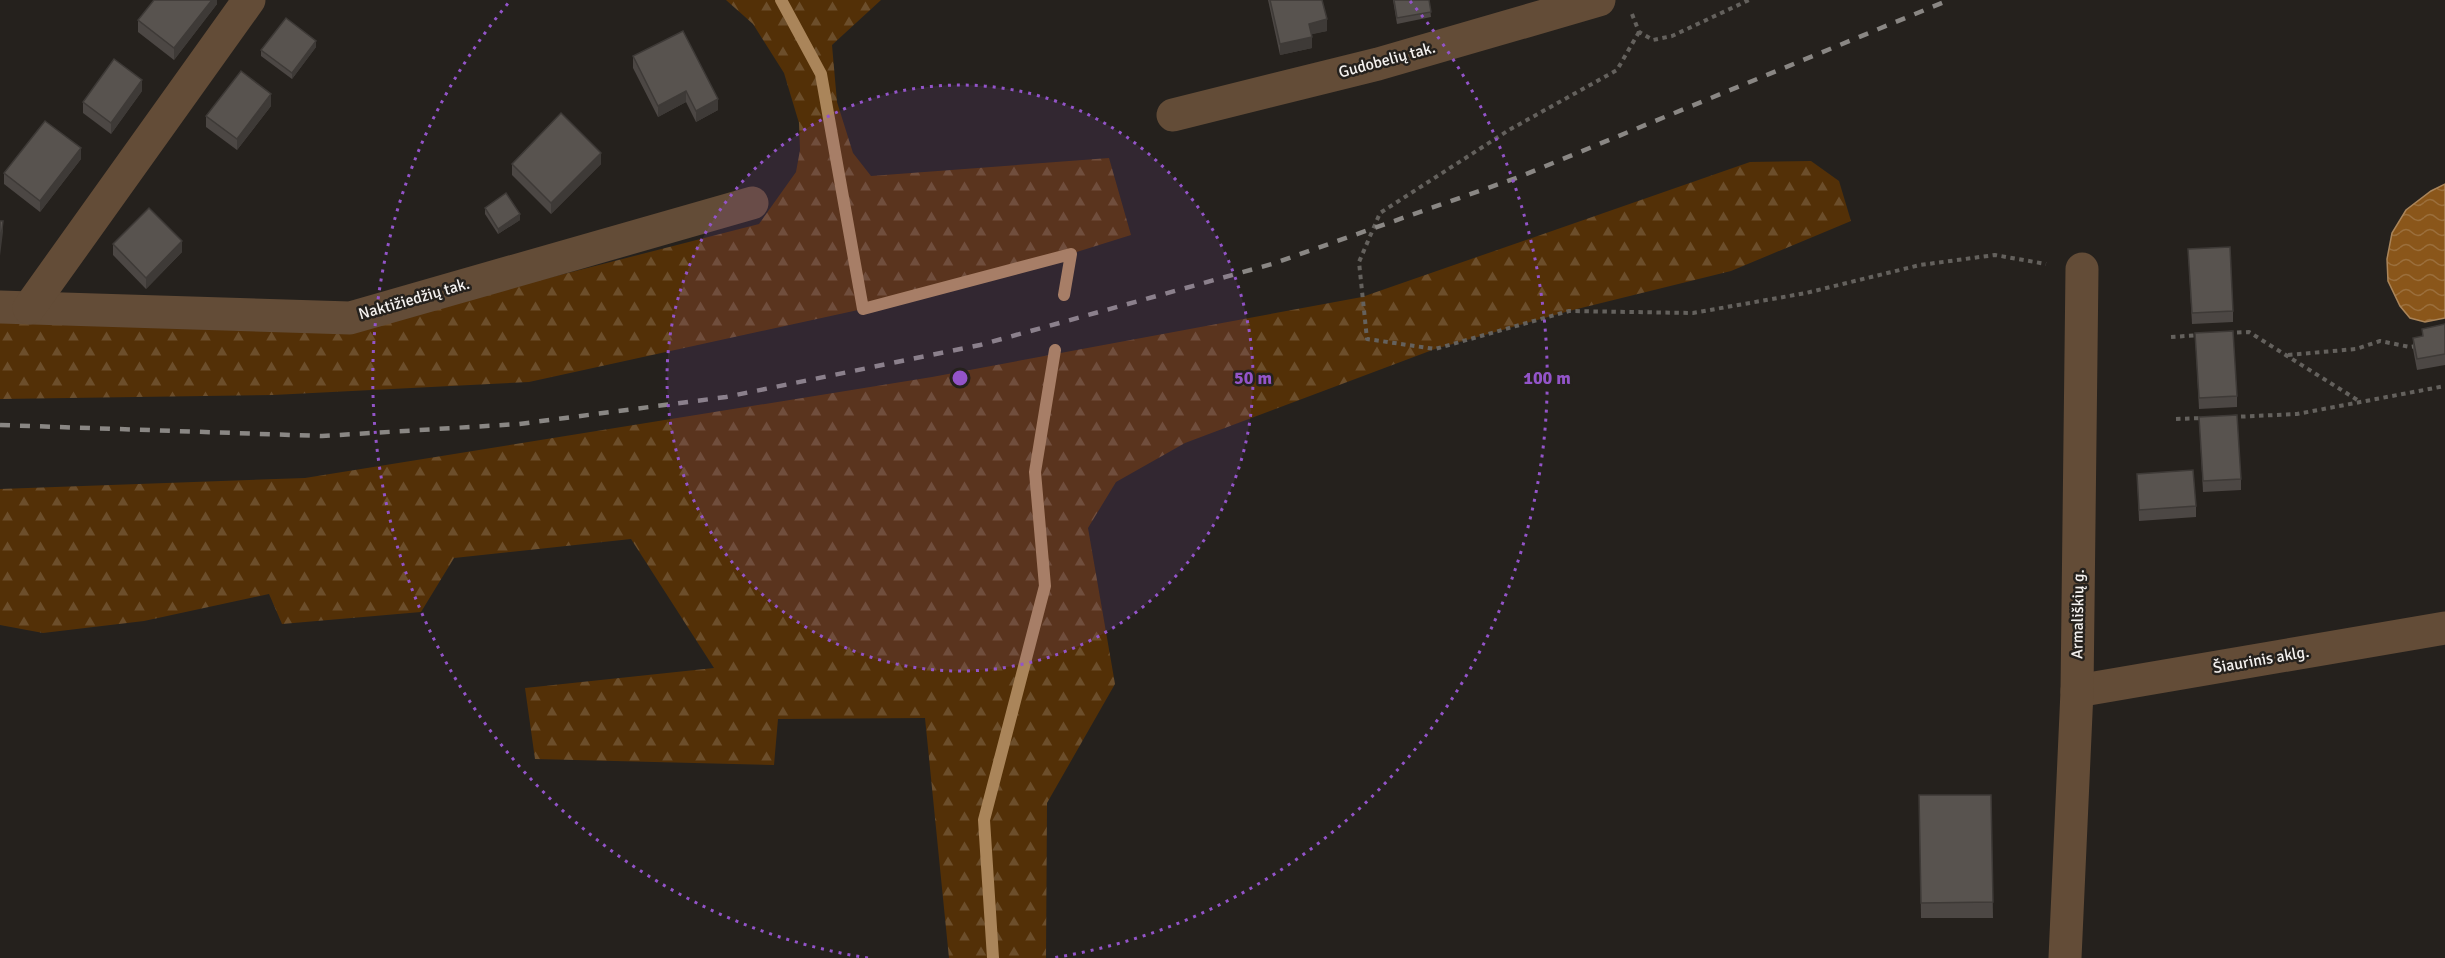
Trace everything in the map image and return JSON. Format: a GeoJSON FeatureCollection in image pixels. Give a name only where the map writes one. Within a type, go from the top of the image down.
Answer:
{"type":"FeatureCollection","features":[{"type":"Feature","properties":{"kind":"street","name":"Naktižiedžių tak."},"geometry":{"type":"LineString","coordinates":[[14,307],[249,0]]}},
{"type":"Feature","properties":{"kind":"street","name":"Gudobelių tak."},"geometry":{"type":"LineString","coordinates":[[1173,115],[1378,64],[1599,0]]}},
{"type":"Feature","properties":{"kind":"street","name":"Naktižiedžių tak."},"geometry":{"type":"LineString","coordinates":[[14,307],[350,318],[752,203]]}},
{"type":"Feature","properties":{"kind":"street","name":"Armališkių g."},"geometry":{"type":"LineString","coordinates":[[2065,958],[2077,691],[2082,269]]}},
{"type":"Feature","properties":{"kind":"street","name":"Šiaurinis aklg."},"geometry":{"type":"LineString","coordinates":[[2077,691],[2445,628]]}},
{"type":"Feature","properties":{"kind":"path"},"geometry":{"type":"LineString","coordinates":[[1631,11],[1639,32],[1653,40],[1672,36],[1749,0]]}},
{"type":"Feature","properties":{"kind":"path"},"geometry":{"type":"LineString","coordinates":[[1639,32],[1617,70],[1509,130],[1380,213],[1359,262],[1367,339],[1435,349],[1569,311],[1693,313],[1806,293],[1920,265],[1995,255],[2082,269]]}},
{"type":"Feature","properties":{"kind":"path"},"geometry":{"type":"LineString","coordinates":[[2227,333],[2250,332],[2360,402]]}},
{"type":"Feature","properties":{"kind":"path"},"geometry":{"type":"LineString","coordinates":[[2170,338],[2204,335]]}},
{"type":"Feature","properties":{"kind":"path"},"geometry":{"type":"LineString","coordinates":[[2286,355],[2356,349],[2380,341],[2410,347],[2420,345]]}},
{"type":"Feature","properties":{"kind":"path"},"geometry":{"type":"LineString","coordinates":[[2231,417],[2297,414],[2445,386]]}},
{"type":"Feature","properties":{"kind":"path"},"geometry":{"type":"LineString","coordinates":[[2176,419],[2209,418]]}},
{"type":"Feature","properties":{"kind":"green space"},"geometry":{"type":"Polygon","coordinates":[[[726,0],[881,0],[832,45],[837,102],[853,153],[871,176],[1109,158],[1131,235],[968,286],[529,382],[273,395],[0,399],[0,320],[353,328],[759,224],[796,172],[800,150],[799,123],[784,73],[753,24],[726,0]]]}},
{"type":"Feature","properties":{"kind":"green space"},"geometry":{"type":"Polygon","coordinates":[[[1811,161],[1839,181],[1851,221],[1731,271],[1569,311],[1435,349],[1185,443],[1116,482],[1088,528],[1115,684],[1047,803],[1046,958],[949,958],[925,718],[778,719],[774,765],[535,759],[525,688],[714,668],[631,539],[454,558],[421,612],[282,624],[269,594],[144,621],[43,633],[0,625],[0,489],[305,478],[932,377],[1362,297],[1750,162],[1811,161]]]}},
{"type":"Feature","properties":{"kind":"water"},"geometry":{"type":"Polygon","coordinates":[[[2445,184],[2445,318],[2425,322],[2410,318],[2400,306],[2388,281],[2387,259],[2392,233],[2406,210],[2431,191],[2445,184]]]}},
{"type":"Feature","properties":{"kind":"building"},"geometry":{"type":"Polygon","coordinates":[[[154,0],[212,0],[174,48],[138,20],[154,0]]]}},
{"type":"Feature","properties":{"kind":"building"},"geometry":{"type":"Polygon","coordinates":[[[1270,0],[1322,0],[1327,19],[1309,24],[1312,37],[1280,44],[1270,0]]]}},
{"type":"Feature","properties":{"kind":"building"},"geometry":{"type":"Polygon","coordinates":[[[1394,0],[1429,0],[1431,12],[1397,18],[1394,0]]]}},
{"type":"Feature","properties":{"kind":"building"},"geometry":{"type":"Polygon","coordinates":[[[286,18],[316,41],[292,73],[261,50],[286,18]]]}},
{"type":"Feature","properties":{"kind":"building"},"geometry":{"type":"Polygon","coordinates":[[[683,31],[718,99],[696,111],[686,91],[658,106],[633,56],[683,31]]]}},
{"type":"Feature","properties":{"kind":"building"},"geometry":{"type":"Polygon","coordinates":[[[114,59],[142,80],[111,123],[83,102],[114,59]]]}},
{"type":"Feature","properties":{"kind":"building"},"geometry":{"type":"Polygon","coordinates":[[[241,71],[271,94],[237,139],[206,116],[241,71]]]}},
{"type":"Feature","properties":{"kind":"building"},"geometry":{"type":"Polygon","coordinates":[[[561,113],[601,153],[551,203],[512,164],[561,113]]]}},
{"type":"Feature","properties":{"kind":"building"},"geometry":{"type":"Polygon","coordinates":[[[45,121],[81,148],[40,201],[4,173],[45,121]]]}},
{"type":"Feature","properties":{"kind":"building"},"geometry":{"type":"Polygon","coordinates":[[[506,193],[520,214],[498,229],[485,208],[506,193]]]}},
{"type":"Feature","properties":{"kind":"building"},"geometry":{"type":"Polygon","coordinates":[[[149,208],[182,241],[146,278],[113,244],[149,208]]]}},
{"type":"Feature","properties":{"kind":"building"},"geometry":{"type":"Polygon","coordinates":[[[0,221],[3,221],[0,245],[0,221]]]}},
{"type":"Feature","properties":{"kind":"building"},"geometry":{"type":"Polygon","coordinates":[[[2230,247],[2233,311],[2192,313],[2188,249],[2230,247]]]}},
{"type":"Feature","properties":{"kind":"building"},"geometry":{"type":"Polygon","coordinates":[[[2445,324],[2445,354],[2417,359],[2413,338],[2423,336],[2422,329],[2445,324]]]}},
{"type":"Feature","properties":{"kind":"building"},"geometry":{"type":"Polygon","coordinates":[[[2233,331],[2237,396],[2199,398],[2195,333],[2233,331]]]}},
{"type":"Feature","properties":{"kind":"building"},"geometry":{"type":"Polygon","coordinates":[[[2237,415],[2241,479],[2203,481],[2199,417],[2237,415]]]}},
{"type":"Feature","properties":{"kind":"building"},"geometry":{"type":"Polygon","coordinates":[[[2193,470],[2196,506],[2139,510],[2137,474],[2193,470]]]}},
{"type":"Feature","properties":{"kind":"building"},"geometry":{"type":"Polygon","coordinates":[[[1919,795],[1991,795],[1993,902],[1921,903],[1919,795]]]}},
{"type":"Feature","properties":{"kind":"waterway"},"geometry":{"type":"LineString","coordinates":[[781,0],[821,74],[863,309],[1071,254],[1064,295]]}},
{"type":"Feature","properties":{"kind":"waterway"},"geometry":{"type":"LineString","coordinates":[[993,958],[984,820],[1045,586],[1035,472],[1055,350]]}},
{"type":"Feature","properties":{"kind":"railway"},"geometry":{"type":"LineString","coordinates":[[0,425],[322,436],[519,424],[726,397],[980,345],[1272,264],[1519,177],[1949,0]]}}]}
